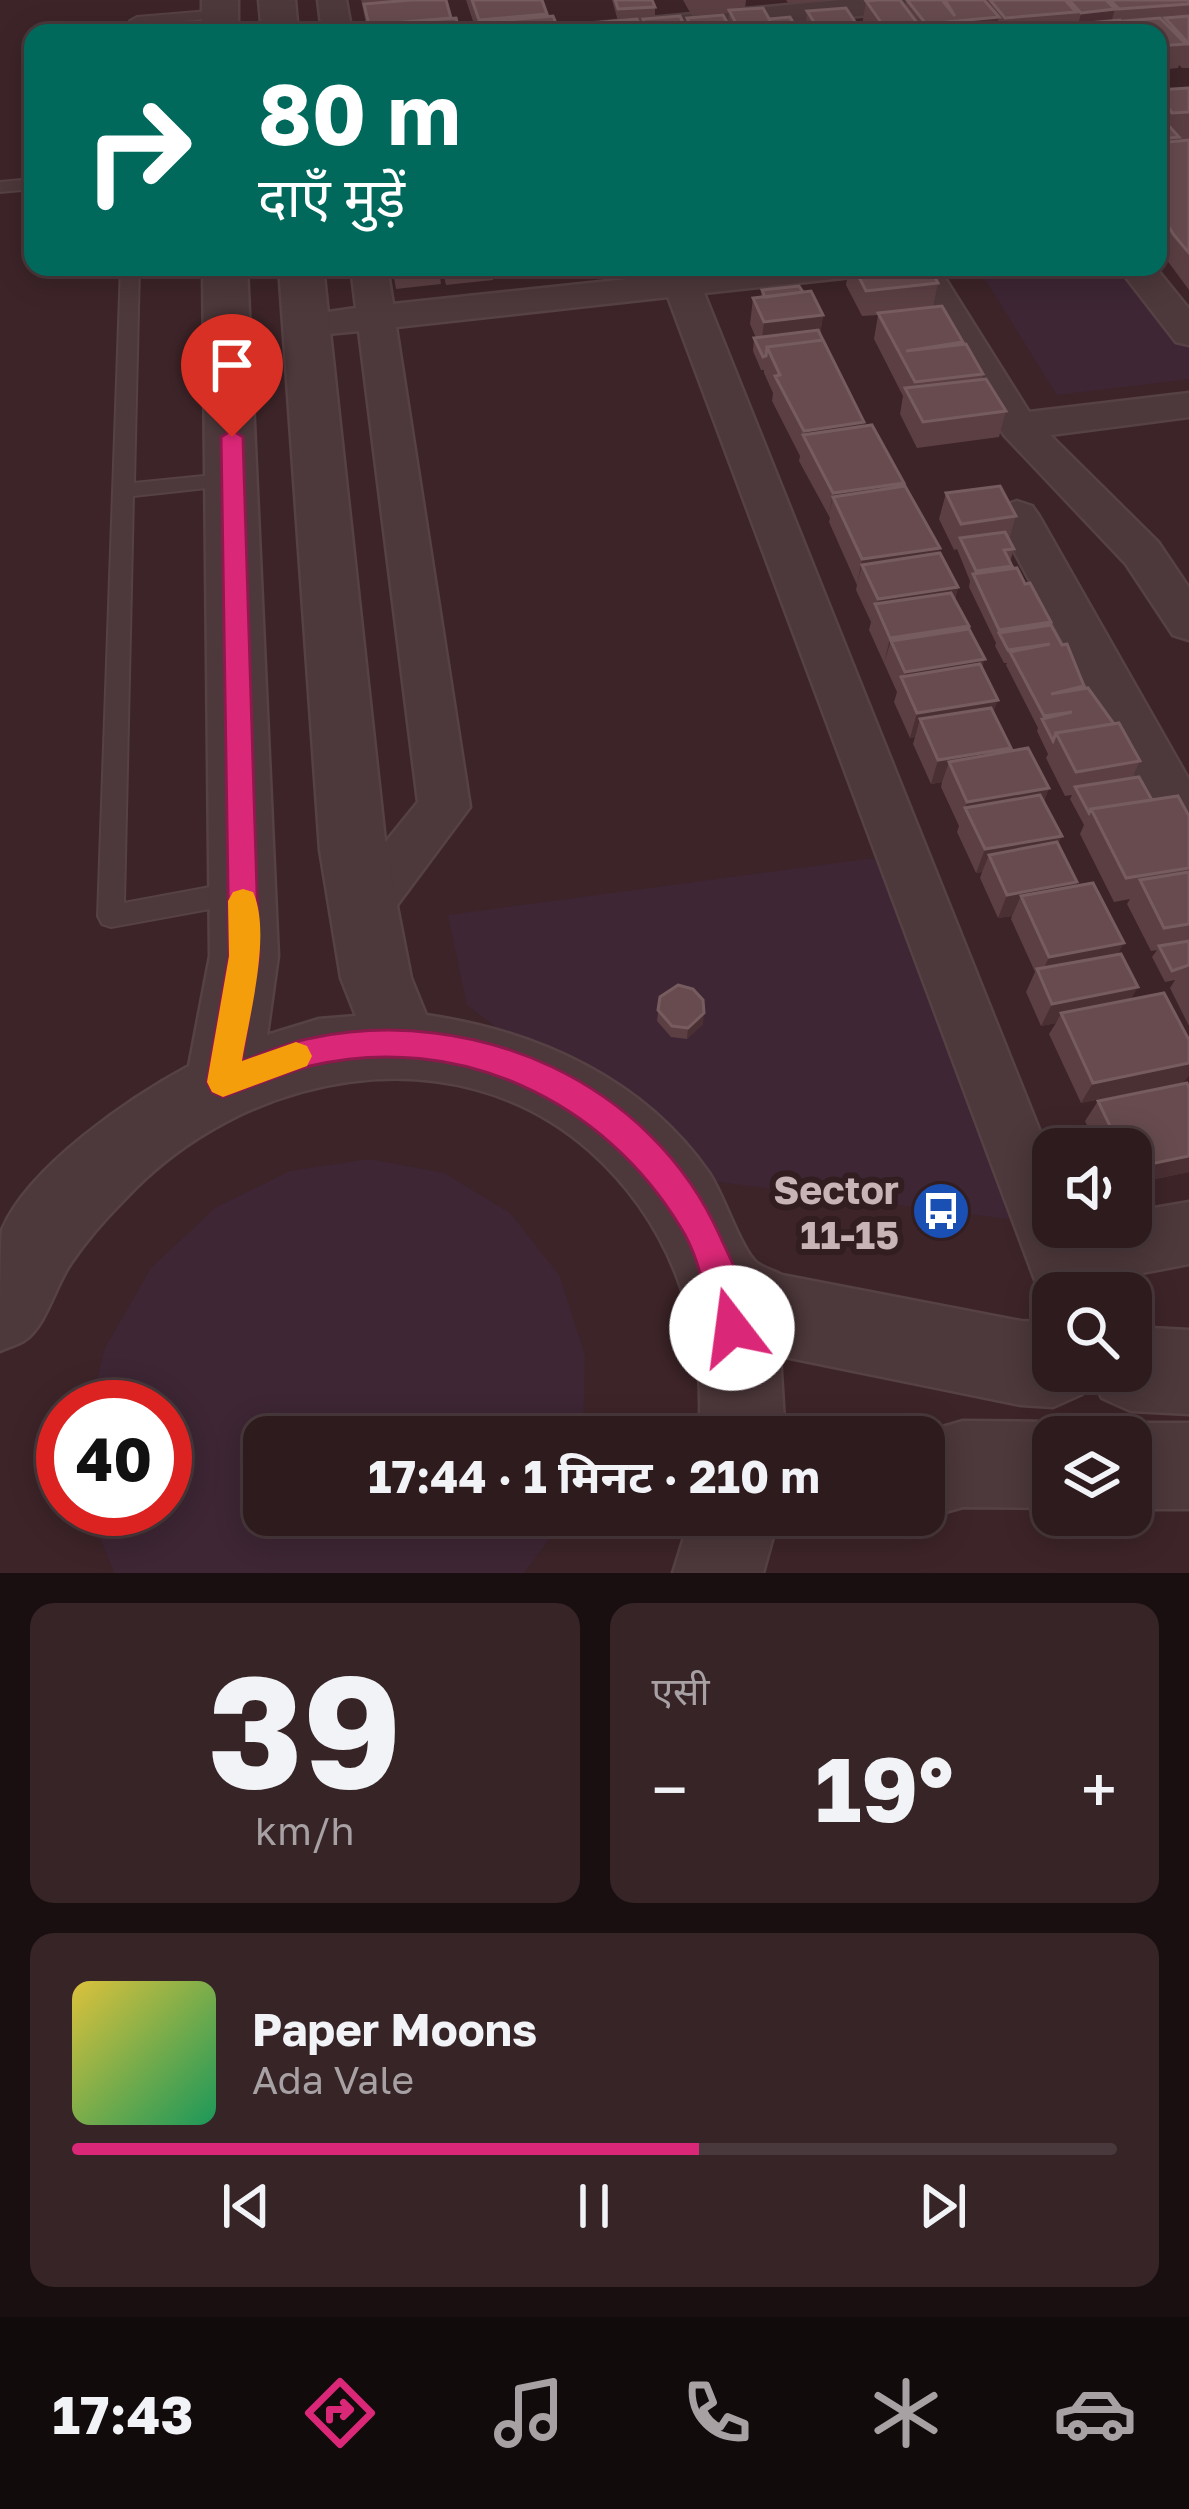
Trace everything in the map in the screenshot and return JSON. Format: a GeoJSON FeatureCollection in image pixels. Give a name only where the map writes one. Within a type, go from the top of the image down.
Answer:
{"type":"FeatureCollection","features":[{"type":"Feature","properties":{"kind":"street"},"geometry":{"type":"LineString","coordinates":[[651,24],[781,6],[932,0]]}},
{"type":"Feature","properties":{"kind":"street"},"geometry":{"type":"LineString","coordinates":[[223,1082],[244,956],[225,276]]}},
{"type":"Feature","properties":{"kind":"street"},"geometry":{"type":"LineString","coordinates":[[302,276],[353,850],[376,978],[401,1043]]}},
{"type":"Feature","properties":{"kind":"street"},"geometry":{"type":"LineString","coordinates":[[364,908],[444,807],[370,276]]}},
{"type":"Feature","properties":{"kind":"street"},"geometry":{"type":"LineString","coordinates":[[306,325],[758,276]]}},
{"type":"Feature","properties":{"kind":"street"},"geometry":{"type":"LineString","coordinates":[[926,276],[1018,426],[1142,553],[1189,623]]}},
{"type":"Feature","properties":{"kind":"street"},"geometry":{"type":"LineString","coordinates":[[1143,276],[1189,334]]}},
{"type":"Feature","properties":{"kind":"street"},"geometry":{"type":"LineString","coordinates":[[682,284],[1062,1271],[1189,1233]]}},
{"type":"Feature","properties":{"kind":"street"},"geometry":{"type":"LineString","coordinates":[[1018,426],[1189,405]]}},
{"type":"Feature","properties":{"kind":"street"},"geometry":{"type":"LineString","coordinates":[[1017,516],[1189,827]]}},
{"type":"Feature","properties":{"kind":"street"},"geometry":{"type":"LineString","coordinates":[[1142,553],[1189,546]]}},
{"type":"Feature","properties":{"kind":"street"},"geometry":{"type":"LineString","coordinates":[[0,1310],[55,1218],[105,1162],[162,1117],[223,1082],[312,1052],[401,1043],[471,1052],[537,1073],[598,1109],[651,1157],[684,1203],[726,1290],[746,1402],[744,1416]]}},
{"type":"Feature","properties":{"kind":"street"},"geometry":{"type":"LineString","coordinates":[[726,1290],[776,1314],[1032,1364]]}},
{"type":"Feature","properties":{"kind":"street"},"geometry":{"type":"LineString","coordinates":[[1152,1370],[1189,1372]]}},
{"type":"Feature","properties":{"kind":"street"},"geometry":{"type":"LineString","coordinates":[[945,1469],[963,1464],[1032,1465]]}},
{"type":"Feature","properties":{"kind":"street"},"geometry":{"type":"LineString","coordinates":[[1152,1466],[1189,1466]]}},
{"type":"Feature","properties":{"kind":"lane"},"geometry":{"type":"LineString","coordinates":[[160,24],[220,16]]}},
{"type":"Feature","properties":{"kind":"lane"},"geometry":{"type":"LineString","coordinates":[[130,276],[111,916],[243,892]]}},
{"type":"Feature","properties":{"kind":"lane"},"geometry":{"type":"LineString","coordinates":[[123,491],[234,479]]}},
{"type":"Feature","properties":{"kind":"shaded area"},"geometry":{"type":"Polygon","coordinates":[[[983,276],[1136,276],[1189,348],[1189,379],[1057,395],[983,276]]]}},
{"type":"Feature","properties":{"kind":"shaded area"},"geometry":{"type":"Polygon","coordinates":[[[882,857],[1015,1220],[696,1179],[467,1005],[448,915],[882,857]]]}},
{"type":"Feature","properties":{"kind":"shaded area"},"geometry":{"type":"Polygon","coordinates":[[[369,1159],[444,1173],[510,1213],[559,1275],[585,1355],[584,1416],[243,1416],[243,1536],[551,1536],[524,1573],[114,1573],[100,1536],[192,1536],[192,1380],[97,1380],[105,1348],[151,1268],[215,1208],[290,1171],[369,1159]]]}},
{"type":"Feature","properties":{"kind":"building"},"geometry":{"type":"Polygon","coordinates":[[[446,0],[451,18],[369,24],[364,4],[446,0]]]}},
{"type":"Feature","properties":{"kind":"building"},"geometry":{"type":"Polygon","coordinates":[[[472,0],[542,0],[547,14],[479,20],[472,0]]]}},
{"type":"Feature","properties":{"kind":"building"},"geometry":{"type":"Polygon","coordinates":[[[615,0],[652,0],[655,7],[618,9],[615,0]]]}},
{"type":"Feature","properties":{"kind":"building"},"geometry":{"type":"Polygon","coordinates":[[[900,0],[918,24],[882,24],[866,1],[900,0]]]}},
{"type":"Feature","properties":{"kind":"building"},"geometry":{"type":"Polygon","coordinates":[[[907,0],[942,0],[955,16],[945,0],[984,0],[999,17],[926,24],[907,0]]]}},
{"type":"Feature","properties":{"kind":"building"},"geometry":{"type":"Polygon","coordinates":[[[990,0],[1065,0],[1076,12],[1005,18],[990,0]]]}},
{"type":"Feature","properties":{"kind":"building"},"geometry":{"type":"Polygon","coordinates":[[[1069,0],[1106,0],[1115,9],[1081,13],[1069,0]]]}},
{"type":"Feature","properties":{"kind":"building"},"geometry":{"type":"Polygon","coordinates":[[[1110,0],[1189,0],[1189,4],[1119,9],[1110,0]]]}},
{"type":"Feature","properties":{"kind":"building"},"geometry":{"type":"Polygon","coordinates":[[[763,8],[772,24],[736,24],[729,10],[763,8]]]}},
{"type":"Feature","properties":{"kind":"building"},"geometry":{"type":"Polygon","coordinates":[[[846,8],[856,24],[815,24],[807,11],[846,8]]]}},
{"type":"Feature","properties":{"kind":"building"},"geometry":{"type":"Polygon","coordinates":[[[723,15],[728,24],[690,24],[687,18],[723,15]]]}},
{"type":"Feature","properties":{"kind":"building"},"geometry":{"type":"Polygon","coordinates":[[[553,16],[556,24],[485,24],[553,16]]]}},
{"type":"Feature","properties":{"kind":"building"},"geometry":{"type":"Polygon","coordinates":[[[680,16],[684,24],[645,24],[643,19],[680,16]]]}},
{"type":"Feature","properties":{"kind":"building"},"geometry":{"type":"Polygon","coordinates":[[[1189,16],[1189,44],[1165,18],[1189,16]]]}},
{"type":"Feature","properties":{"kind":"building"},"geometry":{"type":"Polygon","coordinates":[[[790,17],[794,24],[772,24],[769,19],[790,17]]]}},
{"type":"Feature","properties":{"kind":"building"},"geometry":{"type":"Polygon","coordinates":[[[456,18],[458,24],[381,24],[456,18]]]}},
{"type":"Feature","properties":{"kind":"building"},"geometry":{"type":"Polygon","coordinates":[[[1160,18],[1166,24],[1127,24],[1124,21],[1160,18]]]}},
{"type":"Feature","properties":{"kind":"building"},"geometry":{"type":"Polygon","coordinates":[[[637,19],[639,24],[603,24],[637,19]]]}},
{"type":"Feature","properties":{"kind":"building"},"geometry":{"type":"Polygon","coordinates":[[[1120,20],[1123,24],[1076,24],[1120,20]]]}},
{"type":"Feature","properties":{"kind":"building"},"geometry":{"type":"Polygon","coordinates":[[[1167,25],[1186,44],[1167,45],[1167,25]]]}},
{"type":"Feature","properties":{"kind":"building"},"geometry":{"type":"Polygon","coordinates":[[[1189,88],[1189,112],[1172,113],[1167,89],[1189,88]]]}},
{"type":"Feature","properties":{"kind":"building"},"geometry":{"type":"Polygon","coordinates":[[[1189,140],[1189,253],[1167,224],[1167,142],[1189,140]]]}},
{"type":"Feature","properties":{"kind":"building"},"geometry":{"type":"Polygon","coordinates":[[[858,276],[934,276],[938,283],[866,291],[858,276]]]}},
{"type":"Feature","properties":{"kind":"building"},"geometry":{"type":"Polygon","coordinates":[[[799,286],[803,292],[765,297],[762,290],[799,286]]]}},
{"type":"Feature","properties":{"kind":"building"},"geometry":{"type":"Polygon","coordinates":[[[811,291],[823,315],[764,322],[753,298],[811,291]]]}},
{"type":"Feature","properties":{"kind":"building"},"geometry":{"type":"Polygon","coordinates":[[[942,306],[963,342],[906,351],[966,344],[983,374],[915,382],[878,313],[942,306]]]}},
{"type":"Feature","properties":{"kind":"building"},"geometry":{"type":"Polygon","coordinates":[[[818,330],[823,340],[767,347],[763,357],[754,338],[818,330]]]}},
{"type":"Feature","properties":{"kind":"building"},"geometry":{"type":"Polygon","coordinates":[[[823,340],[864,422],[804,431],[775,376],[780,375],[767,347],[823,340]]]}},
{"type":"Feature","properties":{"kind":"building"},"geometry":{"type":"Polygon","coordinates":[[[986,379],[1006,411],[923,422],[905,388],[986,379]]]}},
{"type":"Feature","properties":{"kind":"building"},"geometry":{"type":"Polygon","coordinates":[[[872,425],[904,483],[833,493],[803,435],[872,425]]]}},
{"type":"Feature","properties":{"kind":"building"},"geometry":{"type":"Polygon","coordinates":[[[905,486],[940,548],[862,559],[833,497],[905,486]]]}},
{"type":"Feature","properties":{"kind":"building"},"geometry":{"type":"Polygon","coordinates":[[[1000,486],[1016,516],[961,524],[946,493],[1000,486]]]}},
{"type":"Feature","properties":{"kind":"building"},"geometry":{"type":"Polygon","coordinates":[[[1005,532],[1014,549],[1004,550],[1012,566],[976,571],[960,538],[1005,532]]]}},
{"type":"Feature","properties":{"kind":"building"},"geometry":{"type":"Polygon","coordinates":[[[940,553],[958,587],[878,599],[862,565],[940,553]]]}},
{"type":"Feature","properties":{"kind":"building"},"geometry":{"type":"Polygon","coordinates":[[[1017,568],[1051,622],[999,630],[973,574],[1017,568]]]}},
{"type":"Feature","properties":{"kind":"building"},"geometry":{"type":"Polygon","coordinates":[[[951,593],[969,626],[890,638],[875,604],[951,593]]]}},
{"type":"Feature","properties":{"kind":"building"},"geometry":{"type":"Polygon","coordinates":[[[1051,625],[1062,645],[1067,644],[1084,686],[1051,694],[1088,688],[1114,724],[1056,733],[1053,741],[1042,719],[1072,712],[1044,716],[1010,652],[1050,644],[1008,650],[999,633],[1051,625]]]}},
{"type":"Feature","properties":{"kind":"building"},"geometry":{"type":"Polygon","coordinates":[[[969,629],[985,659],[905,672],[891,641],[969,629]]]}},
{"type":"Feature","properties":{"kind":"building"},"geometry":{"type":"Polygon","coordinates":[[[980,664],[998,700],[917,713],[901,677],[980,664]]]}},
{"type":"Feature","properties":{"kind":"building"},"geometry":{"type":"Polygon","coordinates":[[[991,708],[1011,748],[938,760],[920,719],[991,708]]]}},
{"type":"Feature","properties":{"kind":"building"},"geometry":{"type":"Polygon","coordinates":[[[1119,723],[1140,761],[1076,772],[1056,733],[1119,723]]]}},
{"type":"Feature","properties":{"kind":"building"},"geometry":{"type":"Polygon","coordinates":[[[1028,748],[1049,788],[967,802],[949,762],[1028,748]]]}},
{"type":"Feature","properties":{"kind":"building"},"geometry":{"type":"Polygon","coordinates":[[[1139,777],[1152,800],[1089,813],[1075,787],[1139,777]]]}},
{"type":"Feature","properties":{"kind":"building"},"geometry":{"type":"Polygon","coordinates":[[[1040,795],[1062,836],[985,849],[965,808],[1040,795]]]}},
{"type":"Feature","properties":{"kind":"building"},"geometry":{"type":"Polygon","coordinates":[[[1178,796],[1189,816],[1189,868],[1126,878],[1091,809],[1178,796]]]}},
{"type":"Feature","properties":{"kind":"building"},"geometry":{"type":"Polygon","coordinates":[[[1057,842],[1077,882],[1007,895],[989,855],[1057,842]]]}},
{"type":"Feature","properties":{"kind":"building"},"geometry":{"type":"Polygon","coordinates":[[[1189,872],[1189,924],[1164,928],[1140,880],[1189,872]]]}},
{"type":"Feature","properties":{"kind":"building"},"geometry":{"type":"Polygon","coordinates":[[[1093,883],[1124,943],[1049,957],[1021,896],[1093,883]]]}},
{"type":"Feature","properties":{"kind":"building"},"geometry":{"type":"Polygon","coordinates":[[[1189,941],[1189,965],[1172,971],[1159,946],[1189,941]]]}},
{"type":"Feature","properties":{"kind":"building"},"geometry":{"type":"Polygon","coordinates":[[[1121,954],[1138,987],[1052,1004],[1037,969],[1121,954]]]}},
{"type":"Feature","properties":{"kind":"building"},"geometry":{"type":"Polygon","coordinates":[[[678,985],[693,989],[703,1000],[704,1013],[688,1028],[672,1026],[658,1010],[660,997],[678,985]]]}},
{"type":"Feature","properties":{"kind":"building"},"geometry":{"type":"Polygon","coordinates":[[[1164,993],[1189,1040],[1189,1063],[1093,1083],[1061,1013],[1164,993]]]}},
{"type":"Feature","properties":{"kind":"building"},"geometry":{"type":"Polygon","coordinates":[[[1187,1083],[1189,1156],[1152,1164],[1152,1128],[1111,1128],[1098,1101],[1187,1083]]]}},
{"type":"Feature","properties":{"kind":"slow traffic"},"geometry":{"type":"LineString","coordinates":[[243,901],[244,956],[223,1082],[296,1056]]}},
{"type":"Feature","properties":{"kind":"place","name":"Sector 11-15"},"geometry":{"type":"Point","coordinates":[941,1211]}},
{"type":"Feature","properties":{"kind":"route"},"geometry":{"type":"LineString","coordinates":[[232,437],[244,956],[223,1082],[312,1052],[401,1043],[471,1052],[537,1073],[598,1109],[651,1157],[695,1218],[726,1290],[732,1328]]}}]}
